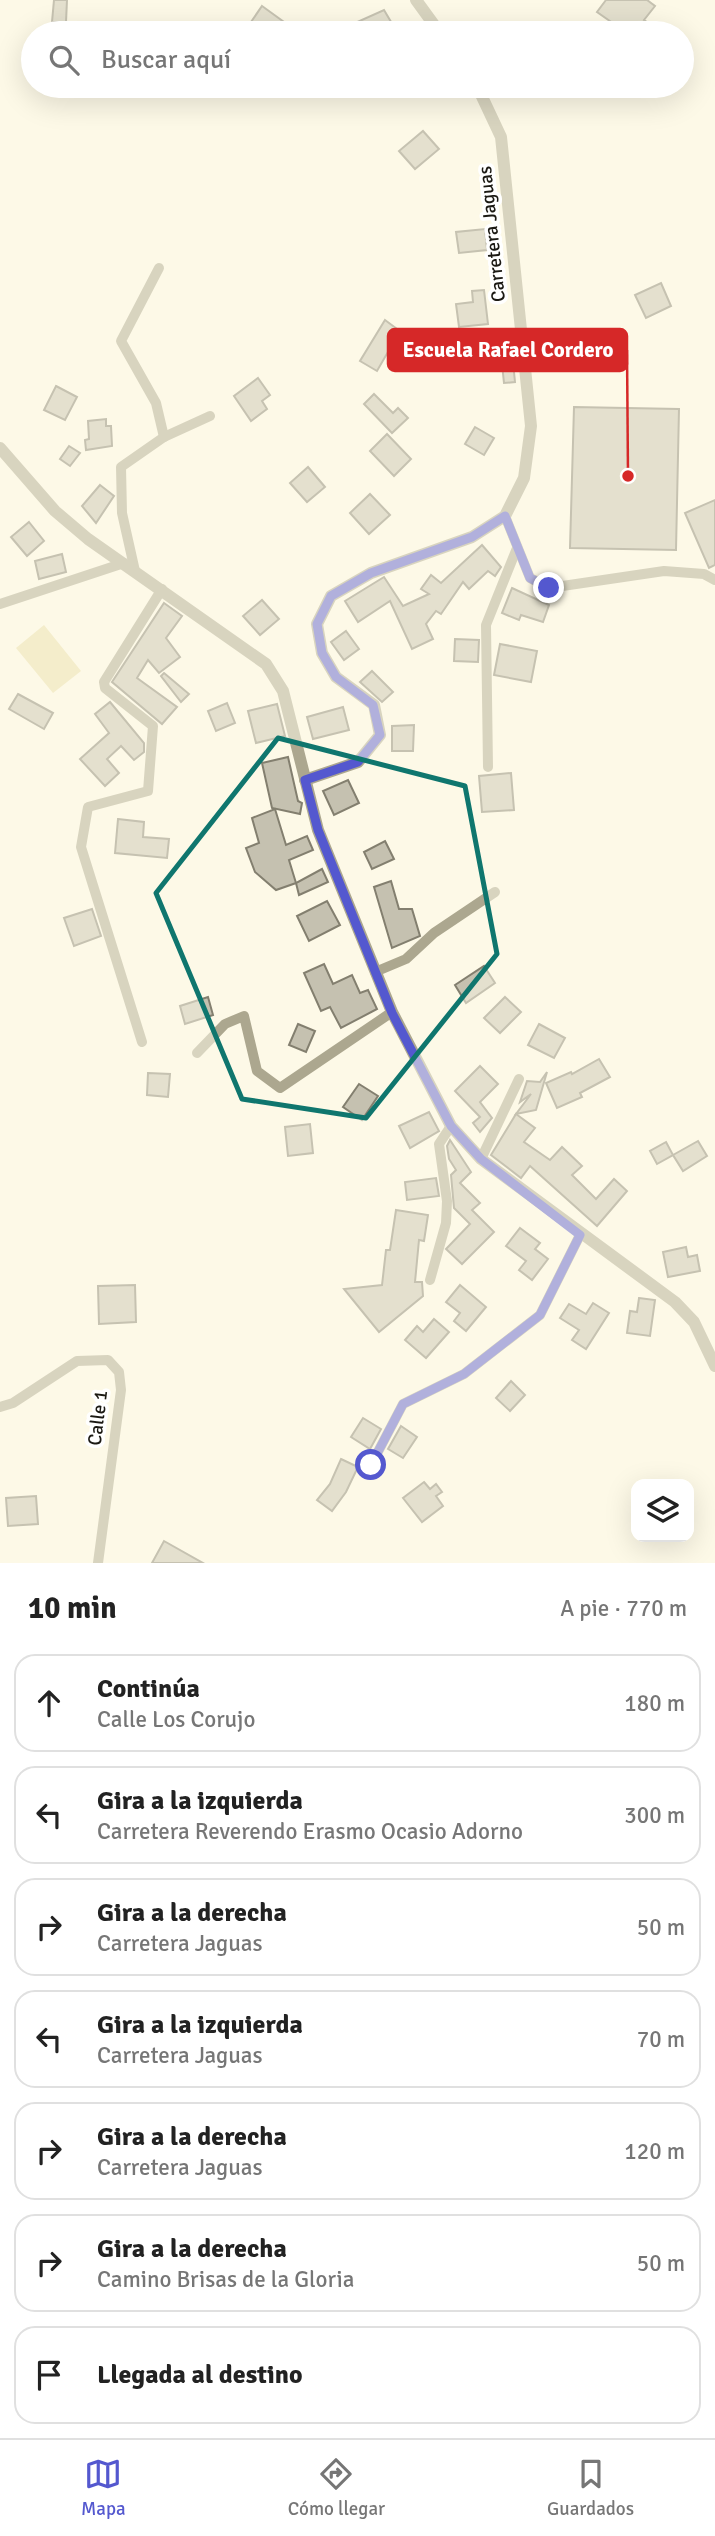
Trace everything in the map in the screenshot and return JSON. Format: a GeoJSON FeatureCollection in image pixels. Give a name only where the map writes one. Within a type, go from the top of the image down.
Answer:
{"type":"FeatureCollection","features":[{"type":"Feature","properties":{"kind":"street"},"geometry":{"type":"LineString","coordinates":[[416,0],[431,21]]}},
{"type":"Feature","properties":{"kind":"street","name":"Carretera Jaguas"},"geometry":{"type":"LineString","coordinates":[[483,98],[501,137],[531,426],[524,478],[505,516]]}},
{"type":"Feature","properties":{"kind":"street"},"geometry":{"type":"LineString","coordinates":[[159,268],[121,341],[156,403],[164,437]]}},
{"type":"Feature","properties":{"kind":"street"},"geometry":{"type":"LineString","coordinates":[[135,571],[122,513],[121,467],[164,437],[210,416]]}},
{"type":"Feature","properties":{"kind":"street"},"geometry":{"type":"LineString","coordinates":[[0,448],[55,511],[88,539],[266,664],[283,691],[318,830],[392,1013],[451,1126],[481,1159],[580,1235],[675,1302],[694,1322],[715,1366]]}},
{"type":"Feature","properties":{"kind":"street"},"geometry":{"type":"LineString","coordinates":[[305,780],[358,762],[380,735],[373,705],[336,677],[322,653],[317,624],[331,596],[371,573],[472,537],[505,516],[530,578],[549,588],[664,570],[704,574],[715,580]]}},
{"type":"Feature","properties":{"kind":"street"},"geometry":{"type":"LineString","coordinates":[[488,767],[486,625],[517,548]]}},
{"type":"Feature","properties":{"kind":"street"},"geometry":{"type":"LineString","coordinates":[[0,604],[124,563]]}},
{"type":"Feature","properties":{"kind":"street"},"geometry":{"type":"LineString","coordinates":[[142,1042],[80,848],[88,807],[148,790],[153,726],[105,688],[104,682],[162,589]]}},
{"type":"Feature","properties":{"kind":"street"},"geometry":{"type":"LineString","coordinates":[[375,972],[406,959],[434,933],[495,892]]}},
{"type":"Feature","properties":{"kind":"street"},"geometry":{"type":"LineString","coordinates":[[197,1052],[226,1024],[244,1016],[257,1071],[280,1088],[392,1013]]}},
{"type":"Feature","properties":{"kind":"street"},"geometry":{"type":"LineString","coordinates":[[481,1159],[519,1079]]}},
{"type":"Feature","properties":{"kind":"street"},"geometry":{"type":"LineString","coordinates":[[430,1280],[446,1223],[447,1201],[439,1144],[451,1126]]}},
{"type":"Feature","properties":{"kind":"street"},"geometry":{"type":"LineString","coordinates":[[371,1465],[403,1404],[464,1374],[540,1315],[580,1235]]}},
{"type":"Feature","properties":{"kind":"street","name":"Calle 1"},"geometry":{"type":"LineString","coordinates":[[0,1407],[13,1403],[76,1361],[108,1360],[119,1372],[121,1390],[98,1563]]}},
{"type":"Feature","properties":{"kind":"highlighted area"},"geometry":{"type":"Polygon","coordinates":[[[278,738],[465,786],[497,954],[366,1118],[242,1099],[156,893],[278,738]]]}},
{"type":"Feature","properties":{"kind":"shaded area"},"geometry":{"type":"Polygon","coordinates":[[[44,625],[81,671],[53,693],[16,648],[44,625]]]}},
{"type":"Feature","properties":{"kind":"building"},"geometry":{"type":"Polygon","coordinates":[[[54,0],[67,0],[66,21],[52,21],[54,0]]]}},
{"type":"Feature","properties":{"kind":"building"},"geometry":{"type":"Polygon","coordinates":[[[606,0],[647,0],[655,6],[645,21],[610,21],[597,12],[606,0]]]}},
{"type":"Feature","properties":{"kind":"building"},"geometry":{"type":"Polygon","coordinates":[[[262,6],[283,21],[252,21],[262,6]]]}},
{"type":"Feature","properties":{"kind":"building"},"geometry":{"type":"Polygon","coordinates":[[[384,10],[390,21],[359,21],[384,10]]]}},
{"type":"Feature","properties":{"kind":"building"},"geometry":{"type":"Polygon","coordinates":[[[423,131],[439,149],[415,169],[399,151],[423,131]]]}},
{"type":"Feature","properties":{"kind":"building"},"geometry":{"type":"Polygon","coordinates":[[[485,229],[487,250],[459,253],[456,232],[485,229]]]}},
{"type":"Feature","properties":{"kind":"building"},"geometry":{"type":"Polygon","coordinates":[[[661,283],[671,306],[646,318],[635,295],[661,283]]]}},
{"type":"Feature","properties":{"kind":"building"},"geometry":{"type":"Polygon","coordinates":[[[484,290],[488,324],[459,327],[456,304],[473,302],[472,291],[484,290]]]}},
{"type":"Feature","properties":{"kind":"building"},"geometry":{"type":"Polygon","coordinates":[[[385,320],[436,358],[427,370],[392,345],[377,371],[360,361],[385,320]]]}},
{"type":"Feature","properties":{"kind":"building"},"geometry":{"type":"Polygon","coordinates":[[[513,362],[515,382],[504,383],[502,364],[513,362]]]}},
{"type":"Feature","properties":{"kind":"building"},"geometry":{"type":"Polygon","coordinates":[[[258,378],[270,395],[262,401],[267,409],[251,421],[234,396],[258,378]]]}},
{"type":"Feature","properties":{"kind":"building"},"geometry":{"type":"Polygon","coordinates":[[[56,386],[77,397],[65,420],[44,410],[56,386]]]}},
{"type":"Feature","properties":{"kind":"building"},"geometry":{"type":"Polygon","coordinates":[[[374,394],[393,413],[398,408],[408,418],[392,433],[364,404],[374,394]]]}},
{"type":"Feature","properties":{"kind":"building"},"geometry":{"type":"Polygon","coordinates":[[[574,407],[679,409],[676,550],[570,548],[574,407]]]}},
{"type":"Feature","properties":{"kind":"building"},"geometry":{"type":"Polygon","coordinates":[[[106,419],[106,426],[111,426],[112,446],[86,450],[85,440],[89,439],[88,421],[106,419]]]}},
{"type":"Feature","properties":{"kind":"building"},"geometry":{"type":"Polygon","coordinates":[[[475,427],[494,438],[484,455],[465,444],[475,427]]]}},
{"type":"Feature","properties":{"kind":"building"},"geometry":{"type":"Polygon","coordinates":[[[387,434],[411,459],[394,476],[370,451],[387,434]]]}},
{"type":"Feature","properties":{"kind":"building"},"geometry":{"type":"Polygon","coordinates":[[[69,446],[80,453],[70,466],[60,459],[69,446]]]}},
{"type":"Feature","properties":{"kind":"building"},"geometry":{"type":"Polygon","coordinates":[[[308,467],[325,487],[307,502],[290,483],[308,467]]]}},
{"type":"Feature","properties":{"kind":"building"},"geometry":{"type":"Polygon","coordinates":[[[100,485],[114,496],[96,523],[82,506],[100,485]]]}},
{"type":"Feature","properties":{"kind":"building"},"geometry":{"type":"Polygon","coordinates":[[[370,494],[390,515],[369,534],[350,513],[370,494]]]}},
{"type":"Feature","properties":{"kind":"building"},"geometry":{"type":"Polygon","coordinates":[[[715,500],[715,565],[709,568],[685,513],[715,500]]]}},
{"type":"Feature","properties":{"kind":"building"},"geometry":{"type":"Polygon","coordinates":[[[29,522],[44,541],[27,556],[11,537],[29,522]]]}},
{"type":"Feature","properties":{"kind":"building"},"geometry":{"type":"Polygon","coordinates":[[[482,545],[501,567],[495,576],[488,571],[469,589],[463,582],[441,614],[436,611],[426,624],[433,639],[412,649],[390,601],[358,622],[345,601],[384,577],[403,606],[429,594],[421,589],[431,575],[441,583],[482,545]]]}},
{"type":"Feature","properties":{"kind":"building"},"geometry":{"type":"Polygon","coordinates":[[[62,554],[66,572],[39,579],[35,561],[62,554]]]}},
{"type":"Feature","properties":{"kind":"building"},"geometry":{"type":"Polygon","coordinates":[[[512,588],[549,605],[543,622],[521,615],[519,620],[502,613],[512,588]]]}},
{"type":"Feature","properties":{"kind":"building"},"geometry":{"type":"Polygon","coordinates":[[[262,600],[279,619],[260,635],[243,616],[262,600]]]}},
{"type":"Feature","properties":{"kind":"building"},"geometry":{"type":"Polygon","coordinates":[[[164,603],[182,616],[166,638],[180,657],[159,673],[148,660],[137,678],[177,707],[162,724],[112,682],[164,603]]]}},
{"type":"Feature","properties":{"kind":"building"},"geometry":{"type":"Polygon","coordinates":[[[346,631],[359,649],[344,660],[331,642],[346,631]]]}},
{"type":"Feature","properties":{"kind":"building"},"geometry":{"type":"Polygon","coordinates":[[[455,639],[479,640],[478,662],[454,661],[455,639]]]}},
{"type":"Feature","properties":{"kind":"building"},"geometry":{"type":"Polygon","coordinates":[[[500,644],[537,651],[531,682],[494,675],[500,644]]]}},
{"type":"Feature","properties":{"kind":"building"},"geometry":{"type":"Polygon","coordinates":[[[372,671],[393,692],[382,702],[360,682],[372,671]]]}},
{"type":"Feature","properties":{"kind":"building"},"geometry":{"type":"Polygon","coordinates":[[[164,673],[189,694],[181,702],[161,676],[164,673]]]}},
{"type":"Feature","properties":{"kind":"building"},"geometry":{"type":"Polygon","coordinates":[[[18,694],[53,713],[44,729],[9,709],[18,694]]]}},
{"type":"Feature","properties":{"kind":"building"},"geometry":{"type":"Polygon","coordinates":[[[110,702],[144,743],[144,752],[134,760],[121,746],[107,759],[119,773],[105,786],[80,759],[109,733],[95,714],[110,702]]]}},
{"type":"Feature","properties":{"kind":"building"},"geometry":{"type":"Polygon","coordinates":[[[227,703],[235,723],[216,731],[208,711],[227,703]]]}},
{"type":"Feature","properties":{"kind":"building"},"geometry":{"type":"Polygon","coordinates":[[[277,704],[285,736],[256,743],[248,711],[277,704]]]}},
{"type":"Feature","properties":{"kind":"building"},"geometry":{"type":"Polygon","coordinates":[[[343,707],[349,730],[313,739],[307,717],[343,707]]]}},
{"type":"Feature","properties":{"kind":"building"},"geometry":{"type":"Polygon","coordinates":[[[414,725],[413,751],[392,751],[392,726],[414,725]]]}},
{"type":"Feature","properties":{"kind":"building"},"geometry":{"type":"Polygon","coordinates":[[[288,757],[298,801],[302,803],[300,814],[272,808],[262,763],[288,757]]]}},
{"type":"Feature","properties":{"kind":"building"},"geometry":{"type":"Polygon","coordinates":[[[511,773],[514,810],[482,812],[479,776],[511,773]]]}},
{"type":"Feature","properties":{"kind":"building"},"geometry":{"type":"Polygon","coordinates":[[[348,780],[359,803],[334,815],[323,791],[348,780]]]}},
{"type":"Feature","properties":{"kind":"building"},"geometry":{"type":"Polygon","coordinates":[[[275,809],[286,845],[307,836],[313,850],[289,860],[296,883],[276,890],[255,872],[246,848],[259,843],[252,818],[275,809]]]}},
{"type":"Feature","properties":{"kind":"building"},"geometry":{"type":"Polygon","coordinates":[[[118,819],[144,822],[143,837],[169,839],[167,858],[115,853],[118,819]]]}},
{"type":"Feature","properties":{"kind":"building"},"geometry":{"type":"Polygon","coordinates":[[[385,841],[394,859],[372,869],[364,852],[385,841]]]}},
{"type":"Feature","properties":{"kind":"building"},"geometry":{"type":"Polygon","coordinates":[[[322,869],[328,882],[299,895],[296,883],[322,869]]]}},
{"type":"Feature","properties":{"kind":"building"},"geometry":{"type":"Polygon","coordinates":[[[391,881],[399,909],[412,909],[420,936],[392,948],[374,887],[391,881]]]}},
{"type":"Feature","properties":{"kind":"building"},"geometry":{"type":"Polygon","coordinates":[[[327,901],[340,925],[309,941],[297,916],[327,901]]]}},
{"type":"Feature","properties":{"kind":"building"},"geometry":{"type":"Polygon","coordinates":[[[92,909],[101,936],[74,946],[64,918],[92,909]]]}},
{"type":"Feature","properties":{"kind":"building"},"geometry":{"type":"Polygon","coordinates":[[[324,964],[333,984],[352,975],[360,993],[368,990],[377,1009],[341,1028],[330,1007],[321,1011],[304,973],[324,964]]]}},
{"type":"Feature","properties":{"kind":"building"},"geometry":{"type":"Polygon","coordinates":[[[484,966],[495,983],[466,1003],[455,985],[484,966]]]}},
{"type":"Feature","properties":{"kind":"building"},"geometry":{"type":"Polygon","coordinates":[[[208,997],[213,1015],[185,1024],[180,1006],[208,997]]]}},
{"type":"Feature","properties":{"kind":"building"},"geometry":{"type":"Polygon","coordinates":[[[505,997],[521,1012],[500,1033],[484,1018],[505,997]]]}},
{"type":"Feature","properties":{"kind":"building"},"geometry":{"type":"Polygon","coordinates":[[[298,1024],[315,1031],[306,1052],[289,1045],[298,1024]]]}},
{"type":"Feature","properties":{"kind":"building"},"geometry":{"type":"Polygon","coordinates":[[[539,1024],[565,1038],[554,1058],[528,1045],[539,1024]]]}},
{"type":"Feature","properties":{"kind":"building"},"geometry":{"type":"Polygon","coordinates":[[[599,1059],[610,1077],[580,1093],[582,1097],[557,1108],[546,1083],[571,1072],[572,1074],[599,1059]]]}},
{"type":"Feature","properties":{"kind":"building"},"geometry":{"type":"Polygon","coordinates":[[[480,1066],[498,1084],[480,1102],[492,1118],[480,1132],[473,1123],[480,1117],[455,1091],[480,1066]]]}},
{"type":"Feature","properties":{"kind":"building"},"geometry":{"type":"Polygon","coordinates":[[[547,1072],[536,1110],[516,1114],[531,1094],[520,1102],[527,1081],[540,1082],[547,1072]]]}},
{"type":"Feature","properties":{"kind":"building"},"geometry":{"type":"Polygon","coordinates":[[[148,1073],[170,1074],[168,1097],[147,1095],[148,1073]]]}},
{"type":"Feature","properties":{"kind":"building"},"geometry":{"type":"Polygon","coordinates":[[[359,1084],[378,1096],[362,1120],[343,1107],[359,1084]]]}},
{"type":"Feature","properties":{"kind":"building"},"geometry":{"type":"Polygon","coordinates":[[[429,1112],[439,1131],[410,1148],[399,1126],[429,1112]]]}},
{"type":"Feature","properties":{"kind":"building"},"geometry":{"type":"Polygon","coordinates":[[[516,1114],[535,1128],[524,1142],[550,1160],[562,1147],[582,1166],[572,1175],[596,1199],[614,1179],[627,1191],[597,1226],[530,1166],[521,1178],[491,1155],[516,1114]]]}},
{"type":"Feature","properties":{"kind":"building"},"geometry":{"type":"Polygon","coordinates":[[[310,1124],[313,1153],[288,1156],[285,1127],[310,1124]]]}},
{"type":"Feature","properties":{"kind":"building"},"geometry":{"type":"Polygon","coordinates":[[[450,1140],[471,1172],[460,1183],[480,1203],[472,1210],[494,1232],[462,1264],[446,1249],[470,1224],[454,1208],[451,1175],[456,1170],[449,1159],[447,1146],[450,1140]]]}},
{"type":"Feature","properties":{"kind":"building"},"geometry":{"type":"Polygon","coordinates":[[[698,1141],[707,1156],[683,1171],[673,1155],[698,1141]]]}},
{"type":"Feature","properties":{"kind":"building"},"geometry":{"type":"Polygon","coordinates":[[[666,1142],[673,1155],[657,1164],[650,1151],[666,1142]]]}},
{"type":"Feature","properties":{"kind":"building"},"geometry":{"type":"Polygon","coordinates":[[[436,1178],[439,1196],[407,1200],[405,1182],[436,1178]]]}},
{"type":"Feature","properties":{"kind":"building"},"geometry":{"type":"Polygon","coordinates":[[[396,1210],[428,1215],[424,1241],[419,1240],[415,1282],[422,1282],[423,1296],[379,1332],[344,1289],[382,1285],[386,1250],[390,1250],[396,1210]]]}},
{"type":"Feature","properties":{"kind":"building"},"geometry":{"type":"Polygon","coordinates":[[[520,1228],[540,1243],[535,1249],[548,1259],[532,1280],[519,1270],[526,1261],[506,1246],[520,1228]]]}},
{"type":"Feature","properties":{"kind":"building"},"geometry":{"type":"Polygon","coordinates":[[[686,1247],[688,1257],[697,1255],[700,1271],[668,1277],[663,1252],[686,1247]]]}},
{"type":"Feature","properties":{"kind":"building"},"geometry":{"type":"Polygon","coordinates":[[[135,1285],[136,1322],[99,1324],[98,1286],[135,1285]]]}},
{"type":"Feature","properties":{"kind":"building"},"geometry":{"type":"Polygon","coordinates":[[[460,1285],[486,1307],[466,1331],[454,1321],[460,1313],[446,1302],[460,1285]]]}},
{"type":"Feature","properties":{"kind":"building"},"geometry":{"type":"Polygon","coordinates":[[[639,1298],[655,1300],[650,1336],[627,1333],[630,1311],[637,1312],[639,1298]]]}},
{"type":"Feature","properties":{"kind":"building"},"geometry":{"type":"Polygon","coordinates":[[[593,1303],[609,1313],[586,1349],[572,1340],[579,1330],[560,1318],[569,1304],[586,1314],[593,1303]]]}},
{"type":"Feature","properties":{"kind":"building"},"geometry":{"type":"Polygon","coordinates":[[[434,1319],[449,1332],[426,1358],[405,1340],[417,1326],[423,1332],[434,1319]]]}},
{"type":"Feature","properties":{"kind":"building"},"geometry":{"type":"Polygon","coordinates":[[[511,1381],[525,1395],[510,1411],[496,1398],[511,1381]]]}},
{"type":"Feature","properties":{"kind":"building"},"geometry":{"type":"Polygon","coordinates":[[[363,1418],[381,1429],[370,1449],[351,1437],[363,1418]]]}},
{"type":"Feature","properties":{"kind":"building"},"geometry":{"type":"Polygon","coordinates":[[[401,1426],[417,1437],[403,1458],[388,1449],[401,1426]]]}},
{"type":"Feature","properties":{"kind":"building"},"geometry":{"type":"Polygon","coordinates":[[[341,1459],[358,1467],[346,1492],[332,1511],[317,1500],[330,1484],[341,1459]]]}},
{"type":"Feature","properties":{"kind":"building"},"geometry":{"type":"Polygon","coordinates":[[[424,1482],[430,1489],[436,1484],[442,1492],[436,1496],[443,1506],[422,1522],[403,1498],[424,1482]]]}},
{"type":"Feature","properties":{"kind":"building"},"geometry":{"type":"Polygon","coordinates":[[[36,1496],[38,1524],[8,1526],[6,1498],[36,1496]]]}},
{"type":"Feature","properties":{"kind":"building"},"geometry":{"type":"Polygon","coordinates":[[[164,1541],[203,1563],[152,1563],[164,1541]]]}},
{"type":"Feature","properties":{"kind":"place","name":"Escuela Rafael Cordero"},"geometry":{"type":"Point","coordinates":[628,476]}},
{"type":"Feature","properties":{"kind":"route"},"geometry":{"type":"LineString","coordinates":[[371,1465],[403,1404],[464,1374],[540,1315],[580,1235],[481,1159],[451,1126],[392,1013],[318,830],[305,780],[358,762],[380,735],[373,705],[336,677],[322,653],[317,624],[331,596],[371,573],[472,537],[505,516],[530,578],[549,588]]}}]}
